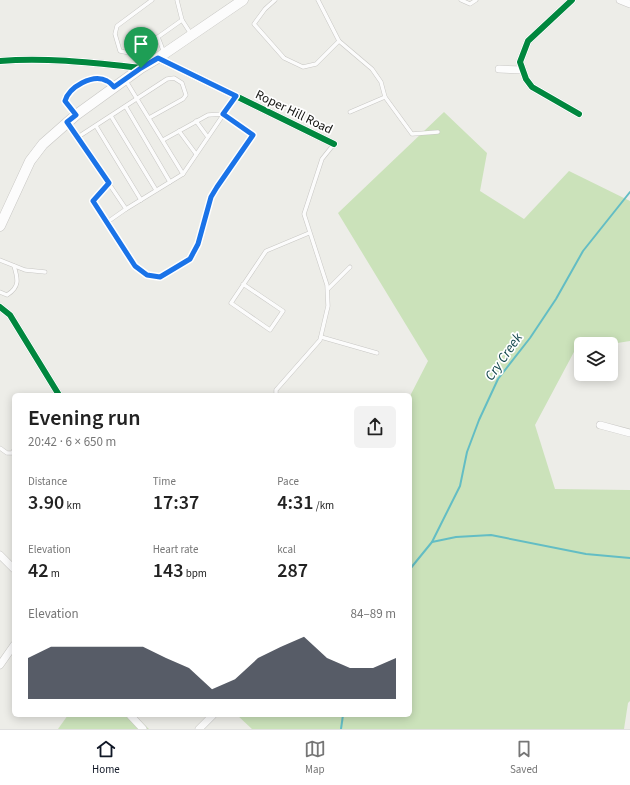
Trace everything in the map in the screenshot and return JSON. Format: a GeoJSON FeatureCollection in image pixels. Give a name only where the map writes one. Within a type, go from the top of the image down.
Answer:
{"type":"FeatureCollection","features":[{"type":"Feature","properties":{"kind":"main road"},"geometry":{"type":"LineString","coordinates":[[0,226],[30,161],[43,144],[67,122],[114,87],[192,35],[231,3],[243,0]]}},
{"type":"Feature","properties":{"kind":"street"},"geometry":{"type":"LineString","coordinates":[[572,0],[528,41],[520,62],[522,70],[532,87],[578,114]]}},
{"type":"Feature","properties":{"kind":"street"},"geometry":{"type":"LineString","coordinates":[[620,0],[630,4]]}},
{"type":"Feature","properties":{"kind":"street","name":"Roper Hill Road"},"geometry":{"type":"LineString","coordinates":[[161,56],[236,96],[334,144]]}},
{"type":"Feature","properties":{"kind":"street"},"geometry":{"type":"LineString","coordinates":[[0,62],[16,60],[92,63],[141,68]]}},
{"type":"Feature","properties":{"kind":"street"},"geometry":{"type":"LineString","coordinates":[[499,69],[522,70]]}},
{"type":"Feature","properties":{"kind":"street"},"geometry":{"type":"LineString","coordinates":[[0,307],[10,315],[58,393]]}},
{"type":"Feature","properties":{"kind":"street"},"geometry":{"type":"LineString","coordinates":[[600,425],[630,433]]}},
{"type":"Feature","properties":{"kind":"street"},"geometry":{"type":"LineString","coordinates":[[0,555],[12,567]]}},
{"type":"Feature","properties":{"kind":"street"},"geometry":{"type":"LineString","coordinates":[[0,664],[12,648]]}},
{"type":"Feature","properties":{"kind":"street"},"geometry":{"type":"LineString","coordinates":[[132,717],[143,729]]}},
{"type":"Feature","properties":{"kind":"street"},"geometry":{"type":"LineString","coordinates":[[199,729],[211,717]]}},
{"type":"Feature","properties":{"kind":"lane"},"geometry":{"type":"LineString","coordinates":[[152,0],[117,26],[115,34],[120,51],[134,54],[182,20]]}},
{"type":"Feature","properties":{"kind":"lane"},"geometry":{"type":"LineString","coordinates":[[177,0],[182,20],[192,35]]}},
{"type":"Feature","properties":{"kind":"lane"},"geometry":{"type":"LineString","coordinates":[[275,0],[265,9],[254,24],[284,58],[303,67],[316,64],[339,41]]}},
{"type":"Feature","properties":{"kind":"lane"},"geometry":{"type":"LineString","coordinates":[[318,0],[339,41],[372,68],[381,82],[385,97],[412,134],[438,132]]}},
{"type":"Feature","properties":{"kind":"lane"},"geometry":{"type":"LineString","coordinates":[[461,0],[470,4],[476,0]]}},
{"type":"Feature","properties":{"kind":"lane"},"geometry":{"type":"LineString","coordinates":[[158,37],[161,56]]}},
{"type":"Feature","properties":{"kind":"lane"},"geometry":{"type":"LineString","coordinates":[[134,54],[141,68]]}},
{"type":"Feature","properties":{"kind":"lane"},"geometry":{"type":"LineString","coordinates":[[78,137],[167,79],[174,78],[182,83],[186,95],[183,99],[149,118]]}},
{"type":"Feature","properties":{"kind":"lane"},"geometry":{"type":"LineString","coordinates":[[76,115],[65,101],[66,96],[81,82],[95,79],[106,80],[114,87]]}},
{"type":"Feature","properties":{"kind":"lane"},"geometry":{"type":"LineString","coordinates":[[125,80],[183,174]]}},
{"type":"Feature","properties":{"kind":"lane"},"geometry":{"type":"LineString","coordinates":[[106,223],[183,174],[236,96]]}},
{"type":"Feature","properties":{"kind":"lane"},"geometry":{"type":"LineString","coordinates":[[350,112],[385,97]]}},
{"type":"Feature","properties":{"kind":"lane"},"geometry":{"type":"LineString","coordinates":[[126,107],[170,182]]}},
{"type":"Feature","properties":{"kind":"lane"},"geometry":{"type":"LineString","coordinates":[[109,183],[93,201],[135,266],[147,275],[160,277],[190,259],[198,244],[214,192],[253,135],[223,114],[208,114],[162,140]]}},
{"type":"Feature","properties":{"kind":"lane"},"geometry":{"type":"LineString","coordinates":[[111,116],[156,190]]}},
{"type":"Feature","properties":{"kind":"lane"},"geometry":{"type":"LineString","coordinates":[[67,122],[126,209]]}},
{"type":"Feature","properties":{"kind":"lane"},"geometry":{"type":"LineString","coordinates":[[196,122],[208,136]]}},
{"type":"Feature","properties":{"kind":"lane"},"geometry":{"type":"LineString","coordinates":[[96,126],[140,200]]}},
{"type":"Feature","properties":{"kind":"lane"},"geometry":{"type":"LineString","coordinates":[[179,131],[196,154]]}},
{"type":"Feature","properties":{"kind":"lane","name":"Roper Hill Road"},"geometry":{"type":"LineString","coordinates":[[276,393],[276,390],[321,338],[328,306],[328,289],[304,214],[322,159],[334,144]]}},
{"type":"Feature","properties":{"kind":"lane"},"geometry":{"type":"LineString","coordinates":[[243,284],[283,311],[270,330],[231,303],[243,284],[266,251],[309,233]]}},
{"type":"Feature","properties":{"kind":"lane"},"geometry":{"type":"LineString","coordinates":[[0,260],[25,270],[45,272]]}},
{"type":"Feature","properties":{"kind":"lane"},"geometry":{"type":"LineString","coordinates":[[0,292],[7,295],[17,284],[18,278],[14,266]]}},
{"type":"Feature","properties":{"kind":"lane"},"geometry":{"type":"LineString","coordinates":[[328,289],[350,267]]}},
{"type":"Feature","properties":{"kind":"lane"},"geometry":{"type":"LineString","coordinates":[[321,338],[377,353]]}},
{"type":"Feature","properties":{"kind":"lane"},"geometry":{"type":"LineString","coordinates":[[0,448],[7,453],[12,453]]}},
{"type":"Feature","properties":{"kind":"green space"},"geometry":{"type":"Polygon","coordinates":[[[444,112],[487,153],[480,191],[524,219],[569,171],[630,201],[630,341],[618,343],[618,337],[574,337],[574,352],[535,425],[555,489],[630,490],[630,701],[628,703],[624,729],[252,729],[239,717],[412,717],[412,393],[428,361],[338,213],[444,112]]]}},
{"type":"Feature","properties":{"kind":"green space"},"geometry":{"type":"Polygon","coordinates":[[[67,717],[136,717],[149,729],[58,729],[67,717]]]}},
{"type":"Feature","properties":{"kind":"waterway","name":"Cry Creek"},"geometry":{"type":"LineString","coordinates":[[412,567],[432,542],[460,486],[467,452],[479,420],[498,379],[530,338],[556,299],[583,251],[630,192]]}},
{"type":"Feature","properties":{"kind":"waterway"},"geometry":{"type":"LineString","coordinates":[[432,542],[456,537],[491,535],[586,554],[630,558]]}},
{"type":"Feature","properties":{"kind":"waterway","name":"Cry Creek"},"geometry":{"type":"LineString","coordinates":[[341,729],[343,717]]}},
{"type":"Feature","properties":{"kind":"cycle path"},"geometry":{"type":"LineString","coordinates":[[572,0],[528,41],[520,62],[526,79],[532,87],[579,114]]}},
{"type":"Feature","properties":{"kind":"cycle path"},"geometry":{"type":"LineString","coordinates":[[158,58],[334,144]]}},
{"type":"Feature","properties":{"kind":"cycle path"},"geometry":{"type":"LineString","coordinates":[[0,61],[53,60],[141,68]]}},
{"type":"Feature","properties":{"kind":"cycle path"},"geometry":{"type":"LineString","coordinates":[[0,307],[10,315],[58,393]]}},
{"type":"Feature","properties":{"kind":"route"},"geometry":{"type":"LineString","coordinates":[[158,58],[236,96],[223,114],[253,135],[211,197],[198,244],[190,259],[181,266],[160,277],[147,275],[135,266],[93,201],[109,183],[67,122],[76,115],[65,101],[66,96],[81,82],[95,79],[106,80],[114,87],[141,68],[158,58]]}}]}
